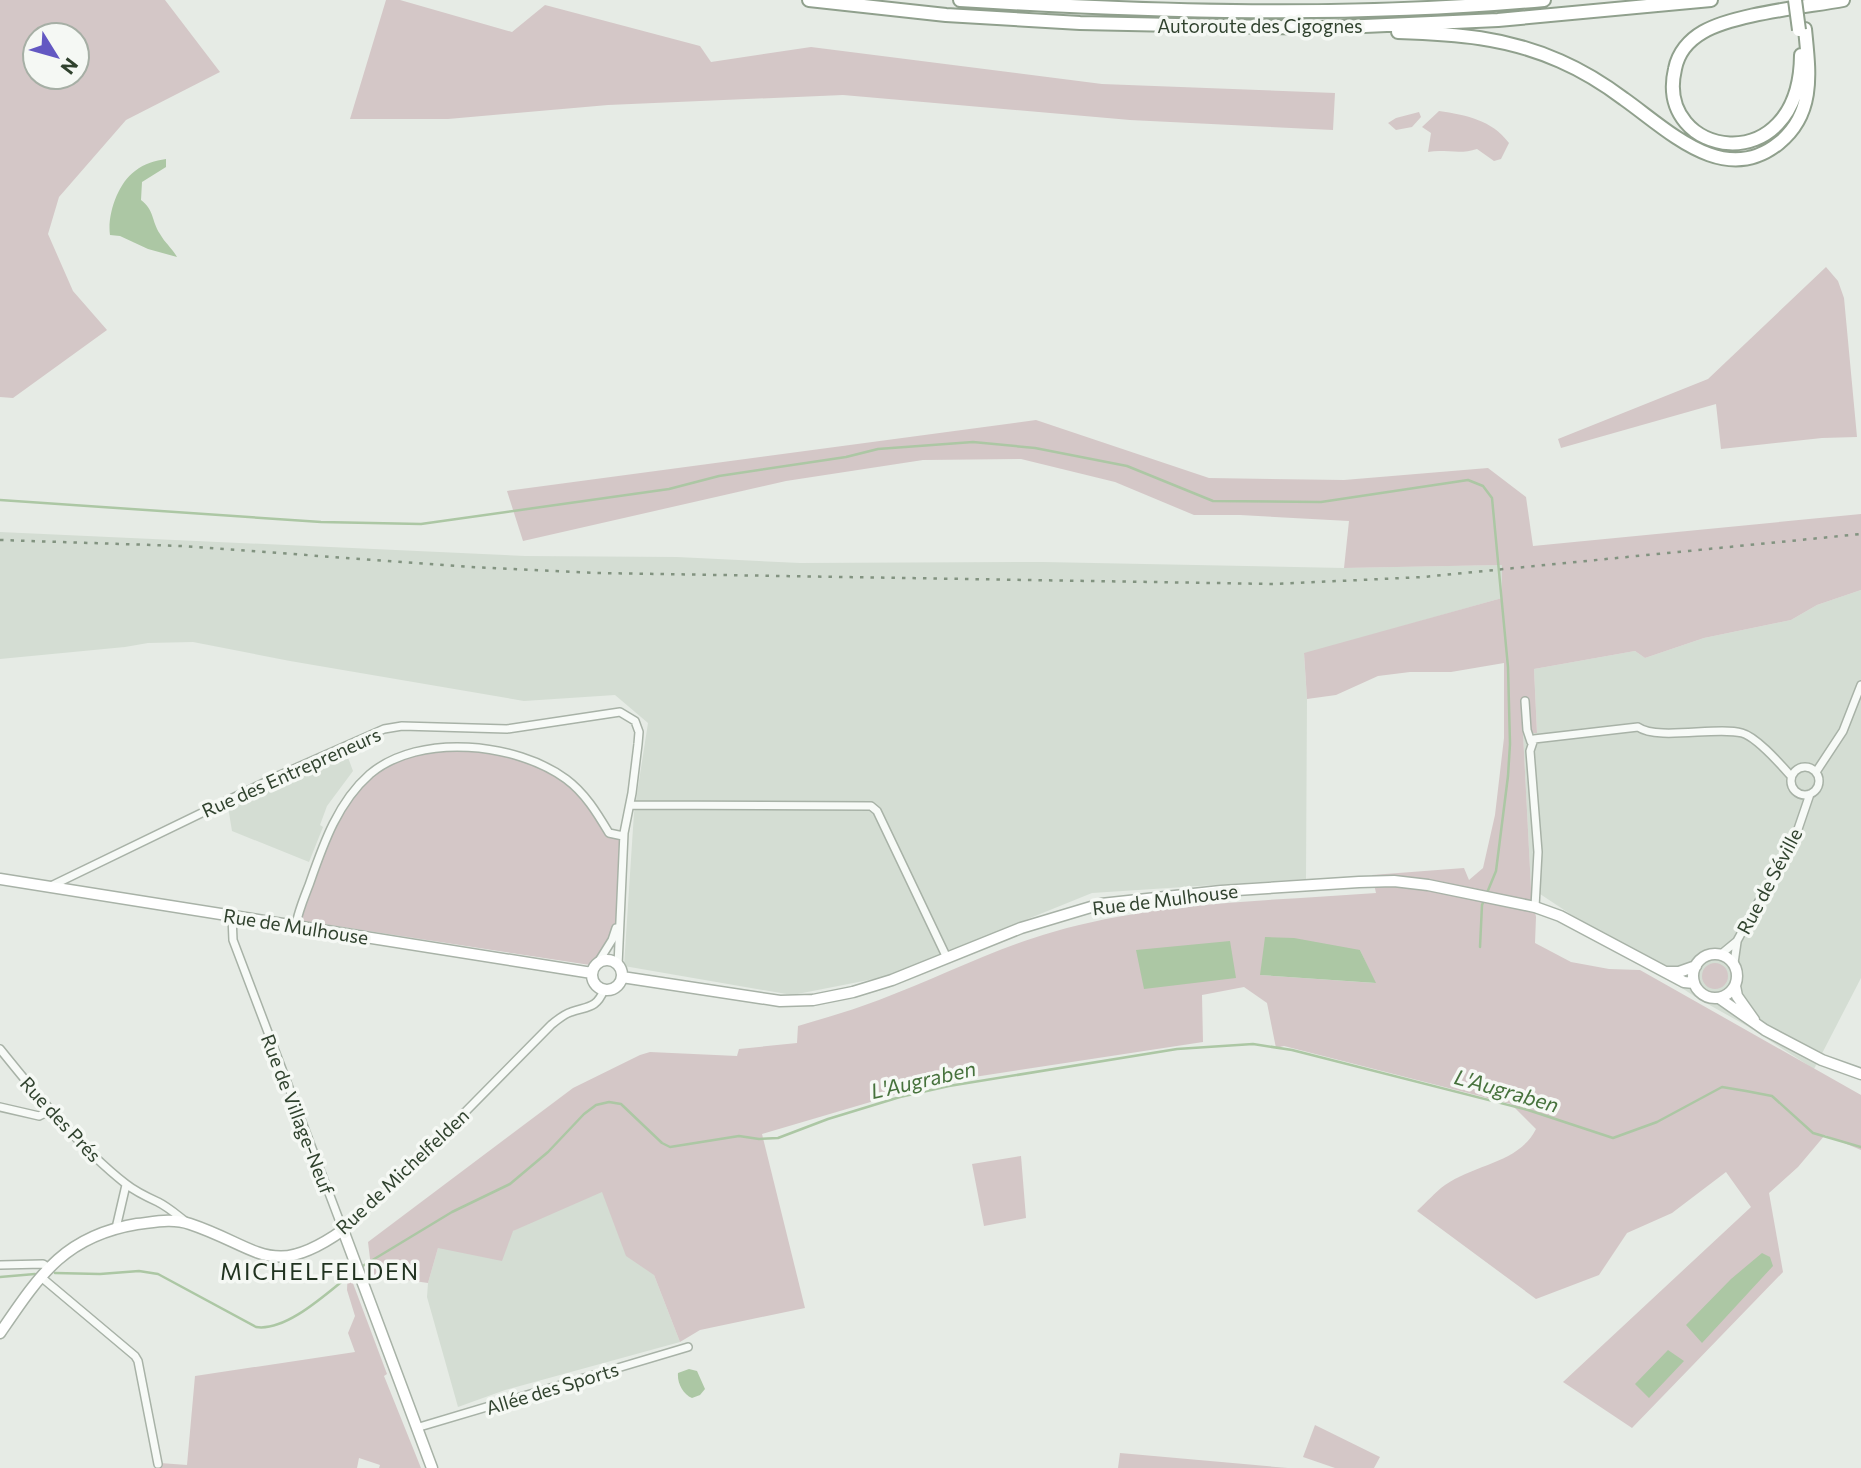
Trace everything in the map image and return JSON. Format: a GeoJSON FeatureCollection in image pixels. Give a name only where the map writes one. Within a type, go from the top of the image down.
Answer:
{"type":"FeatureCollection","features":[{"type":"Feature","properties":{"kind":"highway","name":"Autoroute des Cigognes"},"geometry":{"type":"LineString","coordinates":[[809,0],[946,15],[1197,27],[1346,27],[1498,20],[1712,0]]}},
{"type":"Feature","properties":{"kind":"highway","name":"Autoroute des Cigognes"},"geometry":{"type":"LineString","coordinates":[[960,0],[1079,8],[1270,11],[1374,10],[1496,5],[1544,0]]}},
{"type":"Feature","properties":{"kind":"highway"},"geometry":{"type":"LineString","coordinates":[[1346,27],[1465,34],[1536,51],[1570,65],[1602,83],[1690,147],[1729,159],[1753,156],[1770,149],[1786,137],[1798,122],[1809,87],[1802,29],[1795,0]]}},
{"type":"Feature","properties":{"kind":"highway"},"geometry":{"type":"LineString","coordinates":[[1801,0],[1802,29],[1801,62],[1795,96],[1783,119],[1767,134],[1749,143],[1727,144],[1702,136],[1684,117],[1675,99],[1674,73],[1683,50],[1699,34],[1734,20],[1843,0]]}},
{"type":"Feature","properties":{"kind":"main road","name":"Rue de Mulhouse"},"geometry":{"type":"LineString","coordinates":[[0,879],[595,969]]}},
{"type":"Feature","properties":{"kind":"main road","name":"Rue de Mulhouse"},"geometry":{"type":"LineString","coordinates":[[622,977],[780,1001],[802,1000],[853,992],[892,980],[1021,928],[1101,904],[1370,881],[1428,885],[1535,907],[1560,916],[1684,982],[1694,983]]}},
{"type":"Feature","properties":{"kind":"main road"},"geometry":{"type":"LineString","coordinates":[[1666,972],[1685,971],[1706,957],[1720,955],[1734,963],[1738,978],[1727,995],[1719,999]]}},
{"type":"Feature","properties":{"kind":"main road"},"geometry":{"type":"LineString","coordinates":[[605,961],[618,965],[622,977],[616,988],[604,990],[594,982],[595,969],[605,961]]}},
{"type":"Feature","properties":{"kind":"main road"},"geometry":{"type":"LineString","coordinates":[[1696,965],[1692,974],[1694,983],[1707,997],[1719,999],[1758,1026],[1822,1060],[1861,1074]]}},
{"type":"Feature","properties":{"kind":"main road"},"geometry":{"type":"LineString","coordinates":[[1735,986],[1737,996],[1758,1026]]}},
{"type":"Feature","properties":{"kind":"main road","name":"Rue de Michelfelden"},"geometry":{"type":"LineString","coordinates":[[0,1333],[41,1277],[65,1251],[116,1228],[167,1220],[190,1224],[257,1253],[277,1258],[303,1254],[342,1230]]}},
{"type":"Feature","properties":{"kind":"main road","name":"Rue de Village-Neuf"},"geometry":{"type":"LineString","coordinates":[[342,1230],[432,1468]]}},
{"type":"Feature","properties":{"kind":"street","name":"Rue de Séville"},"geometry":{"type":"LineString","coordinates":[[1734,963],[1737,941],[1801,821],[1810,794],[1818,786],[1816,772],[1843,731],[1861,685]]}},
{"type":"Feature","properties":{"kind":"street"},"geometry":{"type":"LineString","coordinates":[[1525,701],[1528,737],[1531,742],[1538,852],[1535,907]]}},
{"type":"Feature","properties":{"kind":"street","name":"Rue des Entrepreneurs"},"geometry":{"type":"LineString","coordinates":[[51,887],[142,840],[280,775],[393,727],[507,729],[614,712],[627,714],[635,721],[639,732],[624,836],[618,965]]}},
{"type":"Feature","properties":{"kind":"street"},"geometry":{"type":"LineString","coordinates":[[1531,742],[1538,737],[1638,727],[1643,731],[1741,733],[1776,759],[1797,769],[1791,776]]}},
{"type":"Feature","properties":{"kind":"street"},"geometry":{"type":"LineString","coordinates":[[296,925],[333,823],[344,804],[355,789],[379,768],[414,753],[469,747],[518,755],[549,768],[568,780],[584,795],[609,833],[624,836]]}},
{"type":"Feature","properties":{"kind":"street","name":"Rue de Séville"},"geometry":{"type":"LineString","coordinates":[[1797,769],[1809,767],[1829,752]]}},
{"type":"Feature","properties":{"kind":"street","name":"Rue de Séville"},"geometry":{"type":"LineString","coordinates":[[1776,759],[1791,776],[1792,787],[1799,794],[1801,821]]}},
{"type":"Feature","properties":{"kind":"street"},"geometry":{"type":"LineString","coordinates":[[1809,767],[1816,772]]}},
{"type":"Feature","properties":{"kind":"street"},"geometry":{"type":"LineString","coordinates":[[1799,794],[1810,794]]}},
{"type":"Feature","properties":{"kind":"street"},"geometry":{"type":"LineString","coordinates":[[630,805],[871,806],[877,811],[947,958]]}},
{"type":"Feature","properties":{"kind":"street","name":"Rue de Village-Neuf"},"geometry":{"type":"LineString","coordinates":[[232,916],[233,940],[342,1230]]}},
{"type":"Feature","properties":{"kind":"street","name":"Rue des Entrepreneurs"},"geometry":{"type":"LineString","coordinates":[[595,969],[612,940],[619,921]]}},
{"type":"Feature","properties":{"kind":"street","name":"Rue de Séville"},"geometry":{"type":"LineString","coordinates":[[1720,955],[1737,941]]}},
{"type":"Feature","properties":{"kind":"street","name":"Rue de Michelfelden"},"geometry":{"type":"LineString","coordinates":[[342,1230],[404,1174],[551,1025],[569,1012],[589,1008],[597,1002],[604,990]]}},
{"type":"Feature","properties":{"kind":"street","name":"Rue des Prés"},"geometry":{"type":"LineString","coordinates":[[0,1049],[51,1110],[102,1163],[126,1185],[190,1224]]}},
{"type":"Feature","properties":{"kind":"street"},"geometry":{"type":"LineString","coordinates":[[11,1109],[12,1100]]}},
{"type":"Feature","properties":{"kind":"street"},"geometry":{"type":"LineString","coordinates":[[0,1107],[39,1116],[51,1110]]}},
{"type":"Feature","properties":{"kind":"street"},"geometry":{"type":"LineString","coordinates":[[116,1228],[126,1185]]}},
{"type":"Feature","properties":{"kind":"street"},"geometry":{"type":"LineString","coordinates":[[159,1203],[167,1220]]}},
{"type":"Feature","properties":{"kind":"street"},"geometry":{"type":"LineString","coordinates":[[0,1265],[43,1264],[49,1268]]}},
{"type":"Feature","properties":{"kind":"street"},"geometry":{"type":"LineString","coordinates":[[41,1277],[135,1356],[158,1464]]}},
{"type":"Feature","properties":{"kind":"street","name":"Allée des Sports"},"geometry":{"type":"LineString","coordinates":[[416,1428],[688,1347]]}},
{"type":"Feature","properties":{"kind":"shaded area"},"geometry":{"type":"Polygon","coordinates":[[[0,0],[165,0],[220,72],[126,120],[59,197],[48,234],[73,291],[107,330],[13,398],[0,397],[0,0]]]}},
{"type":"Feature","properties":{"kind":"shaded area"},"geometry":{"type":"Polygon","coordinates":[[[386,0],[400,0],[512,32],[545,5],[700,46],[711,62],[811,47],[1102,84],[1335,93],[1333,130],[1130,120],[843,95],[608,105],[448,119],[350,119],[386,0]]]}},
{"type":"Feature","properties":{"kind":"shaded area"},"geometry":{"type":"Polygon","coordinates":[[[1439,111],[1469,117],[1495,129],[1509,143],[1501,159],[1494,161],[1477,149],[1465,152],[1428,152],[1431,133],[1422,127],[1439,111]]]}},
{"type":"Feature","properties":{"kind":"shaded area"},"geometry":{"type":"Polygon","coordinates":[[[1419,112],[1421,117],[1412,127],[1396,130],[1388,123],[1396,118],[1419,112]]]}},
{"type":"Feature","properties":{"kind":"shaded area"},"geometry":{"type":"Polygon","coordinates":[[[166,159],[166,167],[142,182],[141,200],[149,208],[157,229],[177,257],[148,249],[120,236],[110,235],[112,209],[129,176],[143,166],[166,159]]]}},
{"type":"Feature","properties":{"kind":"shaded area"},"geometry":{"type":"Polygon","coordinates":[[[1826,267],[1838,281],[1844,298],[1857,437],[1721,449],[1716,404],[1561,448],[1558,439],[1708,379],[1826,267]]]}},
{"type":"Feature","properties":{"kind":"shaded area"},"geometry":{"type":"Polygon","coordinates":[[[1036,420],[1209,478],[1344,480],[1488,468],[1526,497],[1533,546],[1861,514],[1861,590],[1817,605],[1791,620],[1704,638],[1645,658],[1635,651],[1534,669],[1537,733],[1523,733],[1531,888],[1536,917],[1535,943],[1571,962],[1609,969],[1640,970],[1861,1095],[1861,1150],[1825,1135],[1798,1167],[1769,1193],[1783,1272],[1632,1428],[1563,1382],[1751,1207],[1726,1172],[1672,1213],[1627,1233],[1599,1275],[1536,1299],[1417,1211],[1445,1185],[1519,1149],[1536,1129],[1511,1104],[1284,1046],[1276,1048],[1267,1003],[1244,987],[1202,995],[1203,1042],[935,1083],[762,1134],[805,1308],[700,1330],[680,1342],[654,1275],[626,1256],[602,1192],[513,1231],[502,1261],[438,1248],[428,1283],[372,1275],[368,1242],[573,1088],[640,1055],[650,1052],[737,1056],[739,1049],[797,1043],[798,1026],[879,1000],[1031,939],[1092,922],[1213,904],[1376,893],[1372,875],[1464,868],[1469,880],[1483,868],[1495,815],[1504,738],[1504,663],[1451,672],[1410,672],[1378,676],[1336,695],[1307,699],[1304,653],[1502,598],[1502,565],[1344,568],[1349,521],[1194,515],[1115,482],[1021,459],[923,460],[786,481],[523,541],[507,491],[1036,420]],[[1360,950],[1260,975],[1375,983],[1360,950]]]}},
{"type":"Feature","properties":{"kind":"shaded area"},"geometry":{"type":"Polygon","coordinates":[[[0,532],[525,556],[677,557],[800,563],[1043,562],[1344,568],[1502,565],[1502,598],[1304,654],[1307,699],[1306,879],[1092,893],[884,977],[792,995],[624,966],[634,813],[648,723],[615,695],[524,701],[193,642],[148,643],[0,659],[0,532]]]}},
{"type":"Feature","properties":{"kind":"shaded area"},"geometry":{"type":"Polygon","coordinates":[[[1861,590],[1861,978],[1814,1069],[1697,998],[1531,888],[1523,733],[1537,732],[1534,669],[1635,651],[1645,658],[1704,638],[1791,620],[1817,605],[1861,590]]]}},
{"type":"Feature","properties":{"kind":"shaded area"},"geometry":{"type":"Polygon","coordinates":[[[451,748],[518,755],[568,781],[609,833],[623,836],[619,921],[600,956],[590,965],[297,920],[333,823],[370,775],[401,758],[451,748]]]}},
{"type":"Feature","properties":{"kind":"shaded area"},"geometry":{"type":"Polygon","coordinates":[[[346,752],[353,771],[327,806],[320,825],[323,827],[309,862],[232,831],[228,807],[346,752]]]}},
{"type":"Feature","properties":{"kind":"shaded area"},"geometry":{"type":"Polygon","coordinates":[[[1265,937],[1294,938],[1360,950],[1376,983],[1260,975],[1265,937]]]}},
{"type":"Feature","properties":{"kind":"shaded area"},"geometry":{"type":"Polygon","coordinates":[[[1230,941],[1236,978],[1144,989],[1136,950],[1230,941]]]}},
{"type":"Feature","properties":{"kind":"shaded area"},"geometry":{"type":"Polygon","coordinates":[[[1715,963],[1724,967],[1728,976],[1724,985],[1715,989],[1706,985],[1702,976],[1706,967],[1715,963]]]}},
{"type":"Feature","properties":{"kind":"shaded area"},"geometry":{"type":"Polygon","coordinates":[[[1021,1156],[1026,1218],[984,1226],[972,1164],[1021,1156]]]}},
{"type":"Feature","properties":{"kind":"shaded area"},"geometry":{"type":"Polygon","coordinates":[[[619,1160],[654,1275],[680,1342],[505,1390],[458,1407],[427,1297],[438,1248],[513,1231],[619,1160]]]}},
{"type":"Feature","properties":{"kind":"shaded area"},"geometry":{"type":"Polygon","coordinates":[[[1762,1253],[1770,1257],[1773,1266],[1702,1343],[1686,1325],[1731,1279],[1762,1253]]]}},
{"type":"Feature","properties":{"kind":"shaded area"},"geometry":{"type":"Polygon","coordinates":[[[348,1270],[387,1374],[384,1376],[421,1468],[379,1468],[380,1465],[359,1458],[357,1468],[160,1468],[160,1463],[187,1465],[195,1376],[355,1352],[348,1333],[355,1316],[347,1290],[348,1270]]]}},
{"type":"Feature","properties":{"kind":"shaded area"},"geometry":{"type":"Polygon","coordinates":[[[1668,1350],[1684,1361],[1649,1398],[1635,1384],[1668,1350]]]}},
{"type":"Feature","properties":{"kind":"shaded area"},"geometry":{"type":"Polygon","coordinates":[[[689,1369],[697,1371],[705,1389],[692,1398],[683,1391],[678,1377],[678,1373],[689,1369]]]}},
{"type":"Feature","properties":{"kind":"shaded area"},"geometry":{"type":"Polygon","coordinates":[[[1315,1425],[1380,1457],[1374,1468],[1335,1468],[1303,1457],[1315,1425]]]}},
{"type":"Feature","properties":{"kind":"shaded area"},"geometry":{"type":"Polygon","coordinates":[[[1120,1453],[1288,1468],[1118,1468],[1120,1453]]]}},
{"type":"Feature","properties":{"kind":"waterway"},"geometry":{"type":"LineString","coordinates":[[0,500],[321,522],[421,524],[669,489],[719,476],[846,457],[878,449],[973,442],[1035,448],[1127,466],[1213,501],[1321,502],[1468,480],[1483,486],[1492,498],[1508,667],[1510,744],[1496,871],[1482,905],[1480,947]]}},
{"type":"Feature","properties":{"kind":"waterway","name":"L'Augraben"},"geometry":{"type":"LineString","coordinates":[[361,1267],[452,1212],[510,1184],[548,1152],[596,1105],[609,1102],[621,1104],[662,1143],[670,1147],[739,1136],[778,1138],[900,1097],[949,1086],[1177,1049],[1253,1044],[1292,1050],[1528,1110],[1613,1138],[1657,1122],[1722,1087],[1772,1096],[1813,1133],[1861,1147]]}},
{"type":"Feature","properties":{"kind":"waterway","name":"L'Augraben"},"geometry":{"type":"LineString","coordinates":[[55,1273],[139,1271],[158,1274],[256,1327],[268,1327],[282,1323],[309,1308],[355,1271]]}},
{"type":"Feature","properties":{"kind":"waterway","name":"L'Augraben"},"geometry":{"type":"LineString","coordinates":[[0,1277],[35,1274]]}},
{"type":"Feature","properties":{"kind":"railway"},"geometry":{"type":"LineString","coordinates":[[0,540],[182,546],[471,567],[597,573],[1275,584],[1423,577],[1861,534]]}},
{"type":"Feature","properties":{"kind":"district","name":"MICHELFELDEN"},"geometry":{"type":"Point","coordinates":[320,1271]}}]}
